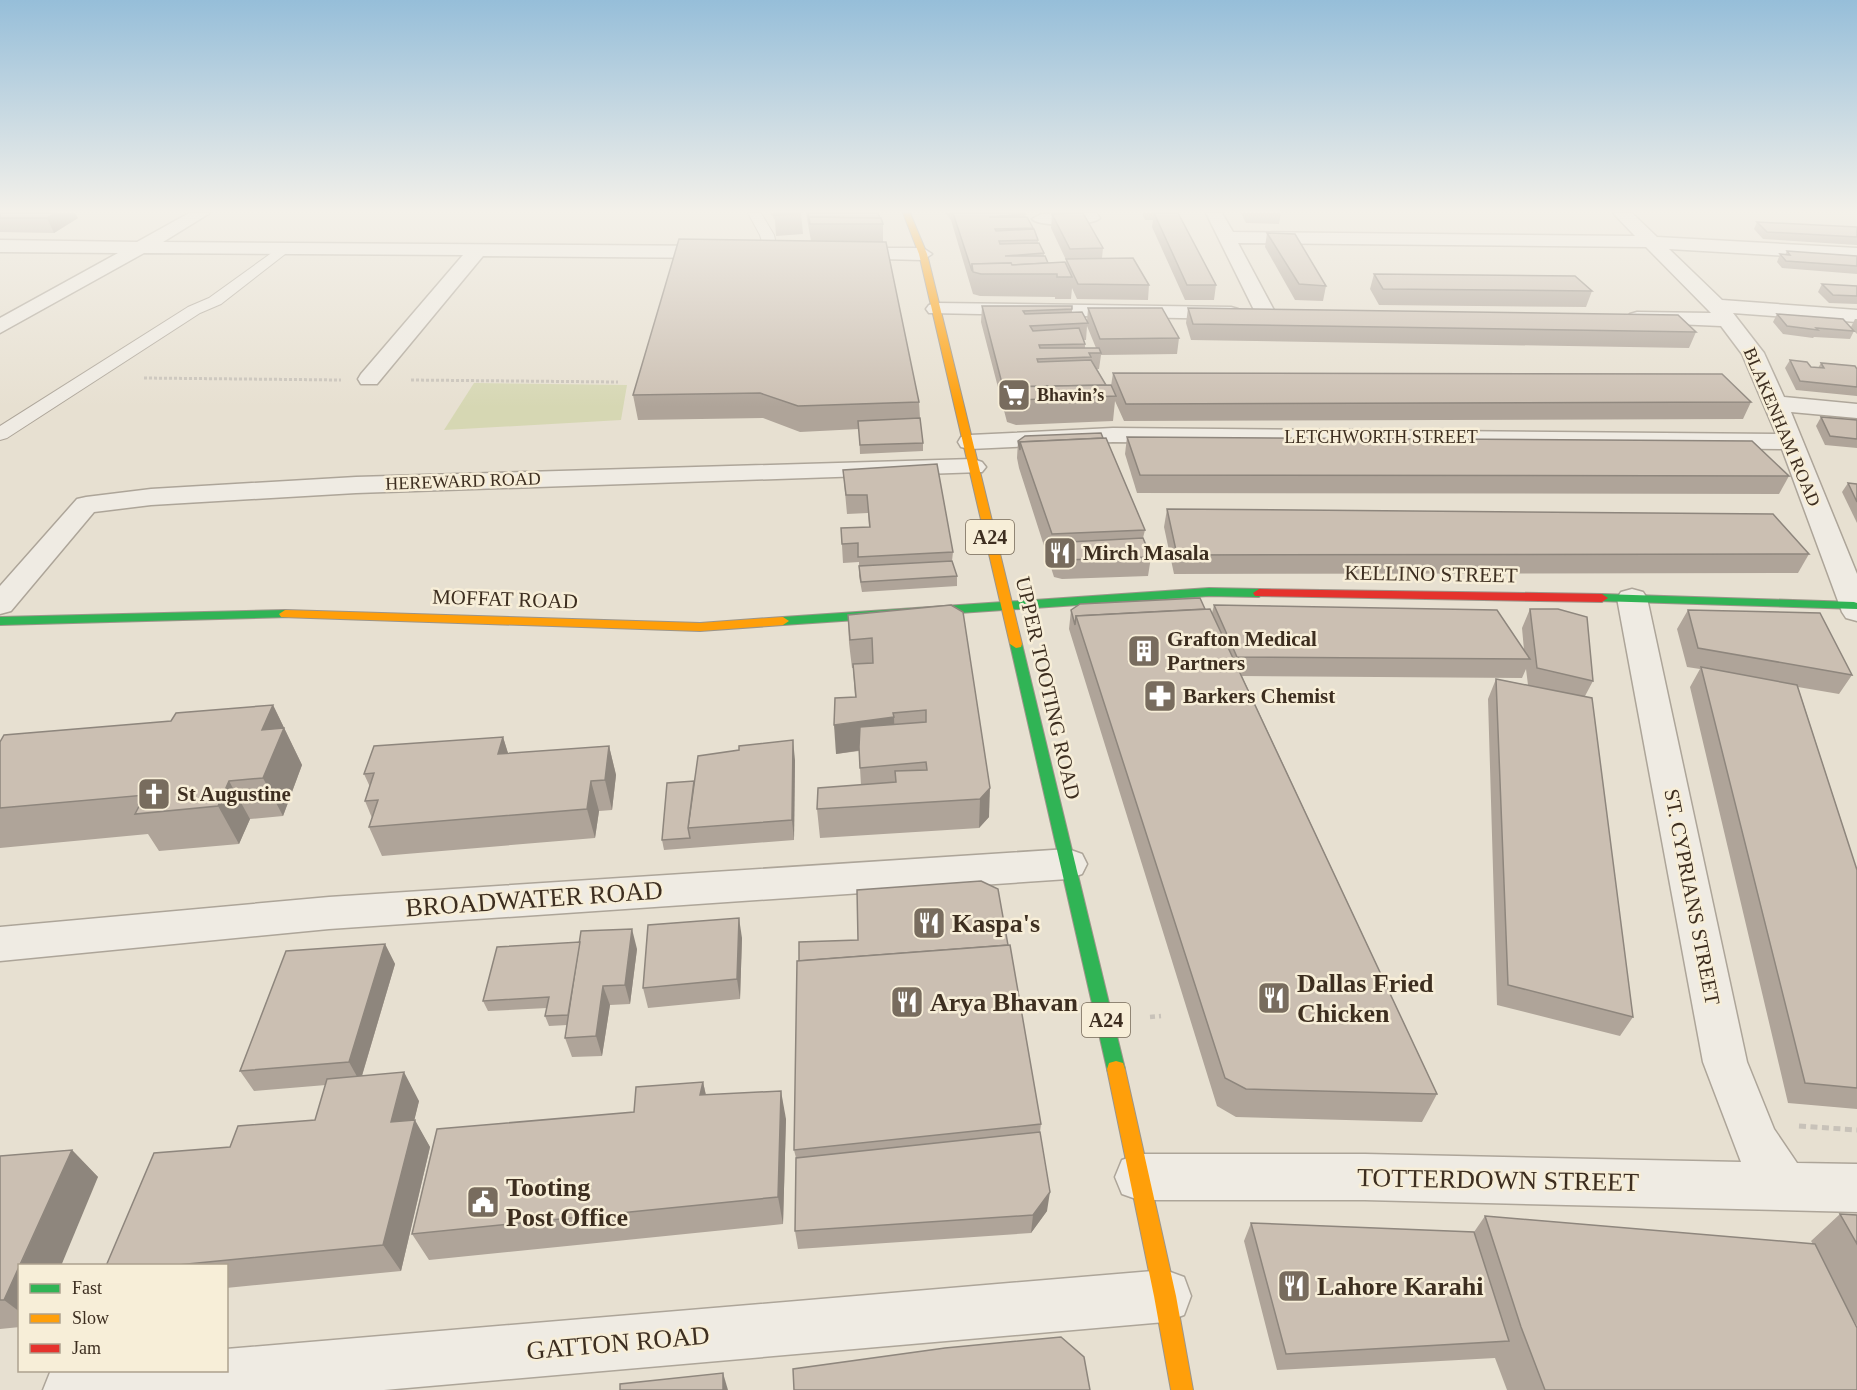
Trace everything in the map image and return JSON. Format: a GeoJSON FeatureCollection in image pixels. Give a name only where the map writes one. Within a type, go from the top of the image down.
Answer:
{"type":"FeatureCollection","features":[{"type":"Feature","properties":{"kind":"main road","name":"UPPER TOOTING ROAD"},"geometry":{"type":"LineString","coordinates":[[929,278],[1106,1021],[1139,1177]]}},
{"type":"Feature","properties":{"kind":"main road","name":"KELLINO STREET"},"geometry":{"type":"LineString","coordinates":[[1007,605],[1209,592],[1632,598],[1856,609]]}},
{"type":"Feature","properties":{"kind":"main road","name":"MOFFAT ROAD"},"geometry":{"type":"LineString","coordinates":[[0,621],[310,613],[700,627],[1007,605]]}},
{"type":"Feature","properties":{"kind":"main road","name":"A24"},"geometry":{"type":"LineString","coordinates":[[1139,1177],[1165,1296],[1182,1390]]}},
{"type":"Feature","properties":{"kind":"street"},"geometry":{"type":"LineString","coordinates":[[0,327],[87,278]]}},
{"type":"Feature","properties":{"kind":"street"},"geometry":{"type":"LineString","coordinates":[[369,379],[454,278]]}},
{"type":"Feature","properties":{"kind":"street"},"geometry":{"type":"LineString","coordinates":[[1247,278],[1266,314]]}},
{"type":"Feature","properties":{"kind":"street","name":"BLAKENHAM ROAD"},"geometry":{"type":"LineString","coordinates":[[1687,278],[1722,313],[1753,353],[1846,555],[1856,609]]}},
{"type":"Feature","properties":{"kind":"street"},"geometry":{"type":"LineString","coordinates":[[936,309],[1289,314]]}},
{"type":"Feature","properties":{"kind":"street"},"geometry":{"type":"LineString","coordinates":[[1616,318],[1722,313],[1857,316]]}},
{"type":"Feature","properties":{"kind":"street"},"geometry":{"type":"LineString","coordinates":[[1775,402],[1857,411]]}},
{"type":"Feature","properties":{"kind":"street","name":"LETCHWORTH STREET"},"geometry":{"type":"LineString","coordinates":[[972,454],[1113,435],[1792,442]]}},
{"type":"Feature","properties":{"kind":"street","name":"HEREWARD ROAD"},"geometry":{"type":"LineString","coordinates":[[0,605],[86,505],[151,497],[356,485],[972,454]]}},
{"type":"Feature","properties":{"kind":"street","name":"ST. CYPRIANS STREET"},"geometry":{"type":"LineString","coordinates":[[1632,598],[1725,1062],[1755,1142],[1783,1184]]}},
{"type":"Feature","properties":{"kind":"street","name":"BROADWATER ROAD"},"geometry":{"type":"LineString","coordinates":[[0,944],[341,912],[1068,864]]}},
{"type":"Feature","properties":{"kind":"street","name":"TOTTERDOWN STREET"},"geometry":{"type":"LineString","coordinates":[[1139,1177],[1365,1177],[1783,1184],[1857,1188]]}},
{"type":"Feature","properties":{"kind":"street","name":"GATTON ROAD"},"geometry":{"type":"LineString","coordinates":[[71,1390],[1165,1296]]}},
{"type":"Feature","properties":{"kind":"lane"},"geometry":{"type":"LineString","coordinates":[[0,434],[167,327],[215,301],[245,278]]}},
{"type":"Feature","properties":{"kind":"green space"},"geometry":{"type":"Polygon","coordinates":[[[474,383],[627,385],[621,420],[444,430],[474,383]]]}},
{"type":"Feature","properties":{"kind":"building"},"geometry":{"type":"Polygon","coordinates":[[[668,278],[893,278],[919,402],[798,406],[760,393],[633,395],[668,278]]]}},
{"type":"Feature","properties":{"kind":"building"},"geometry":{"type":"Polygon","coordinates":[[[1075,278],[1145,278],[1149,285],[1078,284],[1075,278]]]}},
{"type":"Feature","properties":{"kind":"building"},"geometry":{"type":"Polygon","coordinates":[[[1184,278],[1212,278],[1216,285],[1187,285],[1184,278]]]}},
{"type":"Feature","properties":{"kind":"building"},"geometry":{"type":"Polygon","coordinates":[[[1295,278],[1321,278],[1326,286],[1299,284],[1295,278]]]}},
{"type":"Feature","properties":{"kind":"building"},"geometry":{"type":"Polygon","coordinates":[[[1376,278],[1577,278],[1592,291],[1383,289],[1376,278]]]}},
{"type":"Feature","properties":{"kind":"building"},"geometry":{"type":"Polygon","coordinates":[[[1822,284],[1857,286],[1857,296],[1833,295],[1822,284]]]}},
{"type":"Feature","properties":{"kind":"building"},"geometry":{"type":"Polygon","coordinates":[[[982,306],[1072,306],[1072,309],[1023,311],[1025,314],[1082,312],[1088,323],[1030,326],[1033,331],[1079,328],[1085,344],[1039,345],[1040,348],[1099,348],[1101,353],[1089,353],[1091,357],[1037,359],[1038,362],[1091,360],[1106,385],[1006,387],[1005,395],[982,306]]]}},
{"type":"Feature","properties":{"kind":"building"},"geometry":{"type":"Polygon","coordinates":[[[1088,308],[1162,308],[1179,338],[1100,339],[1088,308]]]}},
{"type":"Feature","properties":{"kind":"building"},"geometry":{"type":"Polygon","coordinates":[[[1188,308],[1678,315],[1696,332],[1193,324],[1188,308]]]}},
{"type":"Feature","properties":{"kind":"building"},"geometry":{"type":"Polygon","coordinates":[[[1777,314],[1843,319],[1854,331],[1787,326],[1777,314]]]}},
{"type":"Feature","properties":{"kind":"building"},"geometry":{"type":"Polygon","coordinates":[[[1790,360],[1807,362],[1811,367],[1824,368],[1821,363],[1855,366],[1857,387],[1800,381],[1790,360]]]}},
{"type":"Feature","properties":{"kind":"building"},"geometry":{"type":"Polygon","coordinates":[[[1113,373],[1722,374],[1751,402],[1126,404],[1113,373]]]}},
{"type":"Feature","properties":{"kind":"building"},"geometry":{"type":"Polygon","coordinates":[[[1111,385],[1116,396],[1018,400],[1008,397],[1006,387],[1111,385]]]}},
{"type":"Feature","properties":{"kind":"building"},"geometry":{"type":"Polygon","coordinates":[[[1821,417],[1857,420],[1857,439],[1830,436],[1821,417]]]}},
{"type":"Feature","properties":{"kind":"building"},"geometry":{"type":"Polygon","coordinates":[[[920,418],[923,443],[860,445],[858,421],[920,418]]]}},
{"type":"Feature","properties":{"kind":"building"},"geometry":{"type":"Polygon","coordinates":[[[1101,433],[1103,438],[1020,442],[1020,450],[1018,441],[1025,436],[1101,433]]]}},
{"type":"Feature","properties":{"kind":"building"},"geometry":{"type":"Polygon","coordinates":[[[1127,437],[1752,441],[1789,476],[1140,475],[1127,437]]]}},
{"type":"Feature","properties":{"kind":"building"},"geometry":{"type":"Polygon","coordinates":[[[1106,438],[1145,530],[1052,534],[1020,442],[1106,438]]]}},
{"type":"Feature","properties":{"kind":"building"},"geometry":{"type":"Polygon","coordinates":[[[937,464],[953,552],[858,557],[858,543],[842,544],[841,528],[870,527],[867,495],[846,495],[843,470],[937,464]]]}},
{"type":"Feature","properties":{"kind":"building"},"geometry":{"type":"Polygon","coordinates":[[[1848,483],[1857,484],[1857,502],[1848,483]]]}},
{"type":"Feature","properties":{"kind":"building"},"geometry":{"type":"Polygon","coordinates":[[[1167,509],[1773,514],[1809,554],[1177,555],[1167,509]]]}},
{"type":"Feature","properties":{"kind":"building"},"geometry":{"type":"Polygon","coordinates":[[[1143,538],[1151,557],[1064,560],[1056,558],[1051,543],[1143,538]]]}},
{"type":"Feature","properties":{"kind":"building"},"geometry":{"type":"Polygon","coordinates":[[[952,561],[957,576],[861,582],[859,566],[952,561]]]}},
{"type":"Feature","properties":{"kind":"building"},"geometry":{"type":"Polygon","coordinates":[[[1200,598],[1205,609],[1076,616],[1075,625],[1071,610],[1080,604],[1200,598]]]}},
{"type":"Feature","properties":{"kind":"building"},"geometry":{"type":"Polygon","coordinates":[[[951,605],[963,612],[990,788],[980,799],[817,809],[818,788],[896,782],[895,771],[927,770],[926,762],[860,768],[859,747],[860,727],[926,722],[926,710],[893,713],[894,717],[834,725],[835,698],[856,697],[853,664],[873,663],[872,638],[850,640],[848,615],[951,605]]]}},
{"type":"Feature","properties":{"kind":"building"},"geometry":{"type":"Polygon","coordinates":[[[1214,605],[1497,610],[1530,659],[1237,657],[1214,605]]]}},
{"type":"Feature","properties":{"kind":"building"},"geometry":{"type":"Polygon","coordinates":[[[1210,609],[1437,1094],[1246,1089],[1225,1078],[1076,616],[1210,609]]]}},
{"type":"Feature","properties":{"kind":"building"},"geometry":{"type":"Polygon","coordinates":[[[1530,609],[1558,609],[1587,617],[1593,681],[1537,668],[1530,609]]]}},
{"type":"Feature","properties":{"kind":"building"},"geometry":{"type":"Polygon","coordinates":[[[1688,610],[1820,613],[1852,675],[1698,648],[1688,610]]]}},
{"type":"Feature","properties":{"kind":"building"},"geometry":{"type":"Polygon","coordinates":[[[1701,667],[1797,685],[1857,870],[1857,1088],[1805,1083],[1701,667]]]}},
{"type":"Feature","properties":{"kind":"building"},"geometry":{"type":"Polygon","coordinates":[[[1496,679],[1592,698],[1633,1017],[1508,985],[1496,679]]]}},
{"type":"Feature","properties":{"kind":"building"},"geometry":{"type":"Polygon","coordinates":[[[273,705],[262,730],[284,728],[263,778],[229,781],[218,806],[135,814],[145,795],[0,808],[0,742],[4,735],[171,721],[176,713],[273,705]]]}},
{"type":"Feature","properties":{"kind":"building"},"geometry":{"type":"Polygon","coordinates":[[[503,737],[498,754],[609,746],[605,780],[591,781],[587,809],[369,827],[378,800],[365,801],[374,773],[364,774],[374,746],[503,737]]]}},
{"type":"Feature","properties":{"kind":"building"},"geometry":{"type":"Polygon","coordinates":[[[793,740],[792,820],[688,828],[698,756],[739,750],[739,746],[793,740]]]}},
{"type":"Feature","properties":{"kind":"building"},"geometry":{"type":"Polygon","coordinates":[[[694,781],[688,828],[690,838],[662,840],[667,783],[694,781]]]}},
{"type":"Feature","properties":{"kind":"building"},"geometry":{"type":"Polygon","coordinates":[[[981,881],[998,889],[1008,945],[799,961],[799,942],[858,940],[857,890],[981,881]]]}},
{"type":"Feature","properties":{"kind":"building"},"geometry":{"type":"Polygon","coordinates":[[[739,918],[737,979],[643,988],[648,925],[739,918]]]}},
{"type":"Feature","properties":{"kind":"building"},"geometry":{"type":"Polygon","coordinates":[[[632,929],[625,985],[603,986],[596,1036],[565,1038],[581,931],[632,929]]]}},
{"type":"Feature","properties":{"kind":"building"},"geometry":{"type":"Polygon","coordinates":[[[580,942],[568,1015],[545,1016],[549,997],[483,1001],[497,947],[580,942]]]}},
{"type":"Feature","properties":{"kind":"building"},"geometry":{"type":"Polygon","coordinates":[[[385,944],[349,1062],[240,1071],[286,951],[385,944]]]}},
{"type":"Feature","properties":{"kind":"building"},"geometry":{"type":"Polygon","coordinates":[[[1010,945],[1041,1124],[794,1150],[797,961],[1010,945]]]}},
{"type":"Feature","properties":{"kind":"building"},"geometry":{"type":"Polygon","coordinates":[[[404,1072],[391,1122],[415,1120],[383,1245],[188,1264],[107,1264],[154,1153],[230,1147],[238,1126],[315,1120],[327,1079],[404,1072]]]}},
{"type":"Feature","properties":{"kind":"building"},"geometry":{"type":"Polygon","coordinates":[[[703,1082],[700,1095],[781,1091],[778,1197],[412,1234],[437,1129],[634,1112],[636,1087],[703,1082]]]}},
{"type":"Feature","properties":{"kind":"building"},"geometry":{"type":"Polygon","coordinates":[[[1040,1132],[1050,1192],[1033,1215],[795,1231],[796,1158],[1040,1132]]]}},
{"type":"Feature","properties":{"kind":"building"},"geometry":{"type":"Polygon","coordinates":[[[72,1150],[20,1264],[18,1264],[18,1269],[4,1300],[0,1300],[0,1156],[72,1150]]]}},
{"type":"Feature","properties":{"kind":"building"},"geometry":{"type":"Polygon","coordinates":[[[1840,1214],[1857,1215],[1857,1244],[1840,1214]]]}},
{"type":"Feature","properties":{"kind":"building"},"geometry":{"type":"Polygon","coordinates":[[[1485,1216],[1815,1244],[1857,1328],[1857,1390],[1545,1390],[1521,1327],[1485,1216]]]}},
{"type":"Feature","properties":{"kind":"building"},"geometry":{"type":"Polygon","coordinates":[[[1251,1223],[1474,1232],[1509,1341],[1286,1354],[1251,1223]]]}},
{"type":"Feature","properties":{"kind":"building"},"geometry":{"type":"Polygon","coordinates":[[[1061,1337],[1084,1357],[1090,1390],[794,1390],[793,1369],[945,1348],[1061,1337]]]}},
{"type":"Feature","properties":{"kind":"building"},"geometry":{"type":"Polygon","coordinates":[[[723,1373],[723,1390],[620,1390],[620,1384],[723,1373]]]}},
{"type":"Feature","properties":{"kind":"traffic: fast"},"geometry":{"type":"LineString","coordinates":[[783,621],[1209,592],[1259,593]]}},
{"type":"Feature","properties":{"kind":"traffic: fast"},"geometry":{"type":"LineString","coordinates":[[1602,598],[1854,606]]}},
{"type":"Feature","properties":{"kind":"traffic: fast"},"geometry":{"type":"LineString","coordinates":[[0,621],[285,614]]}},
{"type":"Feature","properties":{"kind":"traffic: fast"},"geometry":{"type":"LineString","coordinates":[[1016,644],[1116,1069]]}},
{"type":"Feature","properties":{"kind":"traffic: slow"},"geometry":{"type":"LineString","coordinates":[[929,278],[1016,644]]}},
{"type":"Feature","properties":{"kind":"traffic: slow"},"geometry":{"type":"LineString","coordinates":[[285,614],[700,627],[783,621]]}},
{"type":"Feature","properties":{"kind":"traffic: slow"},"geometry":{"type":"LineString","coordinates":[[1116,1069],[1165,1296],[1182,1390]]}},
{"type":"Feature","properties":{"kind":"traffic: jam"},"geometry":{"type":"LineString","coordinates":[[1259,593],[1602,598]]}},
{"type":"Feature","properties":{"kind":"place","name":"Bhavin’s"},"geometry":{"type":"Point","coordinates":[1014,395]}},
{"type":"Feature","properties":{"kind":"place","name":"Mirch Masala"},"geometry":{"type":"Point","coordinates":[1060,553]}},
{"type":"Feature","properties":{"kind":"place","name":"Grafton Medical Partners"},"geometry":{"type":"Point","coordinates":[1144,651]}},
{"type":"Feature","properties":{"kind":"place","name":"Barkers Chemist"},"geometry":{"type":"Point","coordinates":[1160,696]}},
{"type":"Feature","properties":{"kind":"place","name":"St Augustine"},"geometry":{"type":"Point","coordinates":[154,794]}},
{"type":"Feature","properties":{"kind":"place","name":"Kaspa's"},"geometry":{"type":"Point","coordinates":[929,923]}},
{"type":"Feature","properties":{"kind":"place","name":"Dallas Fried Chicken"},"geometry":{"type":"Point","coordinates":[1274,998]}},
{"type":"Feature","properties":{"kind":"place","name":"Arya Bhavan"},"geometry":{"type":"Point","coordinates":[907,1002]}},
{"type":"Feature","properties":{"kind":"place","name":"Tooting Post Office"},"geometry":{"type":"Point","coordinates":[483,1202]}},
{"type":"Feature","properties":{"kind":"place","name":"Lahore Karahi"},"geometry":{"type":"Point","coordinates":[1294,1286]}}]}
